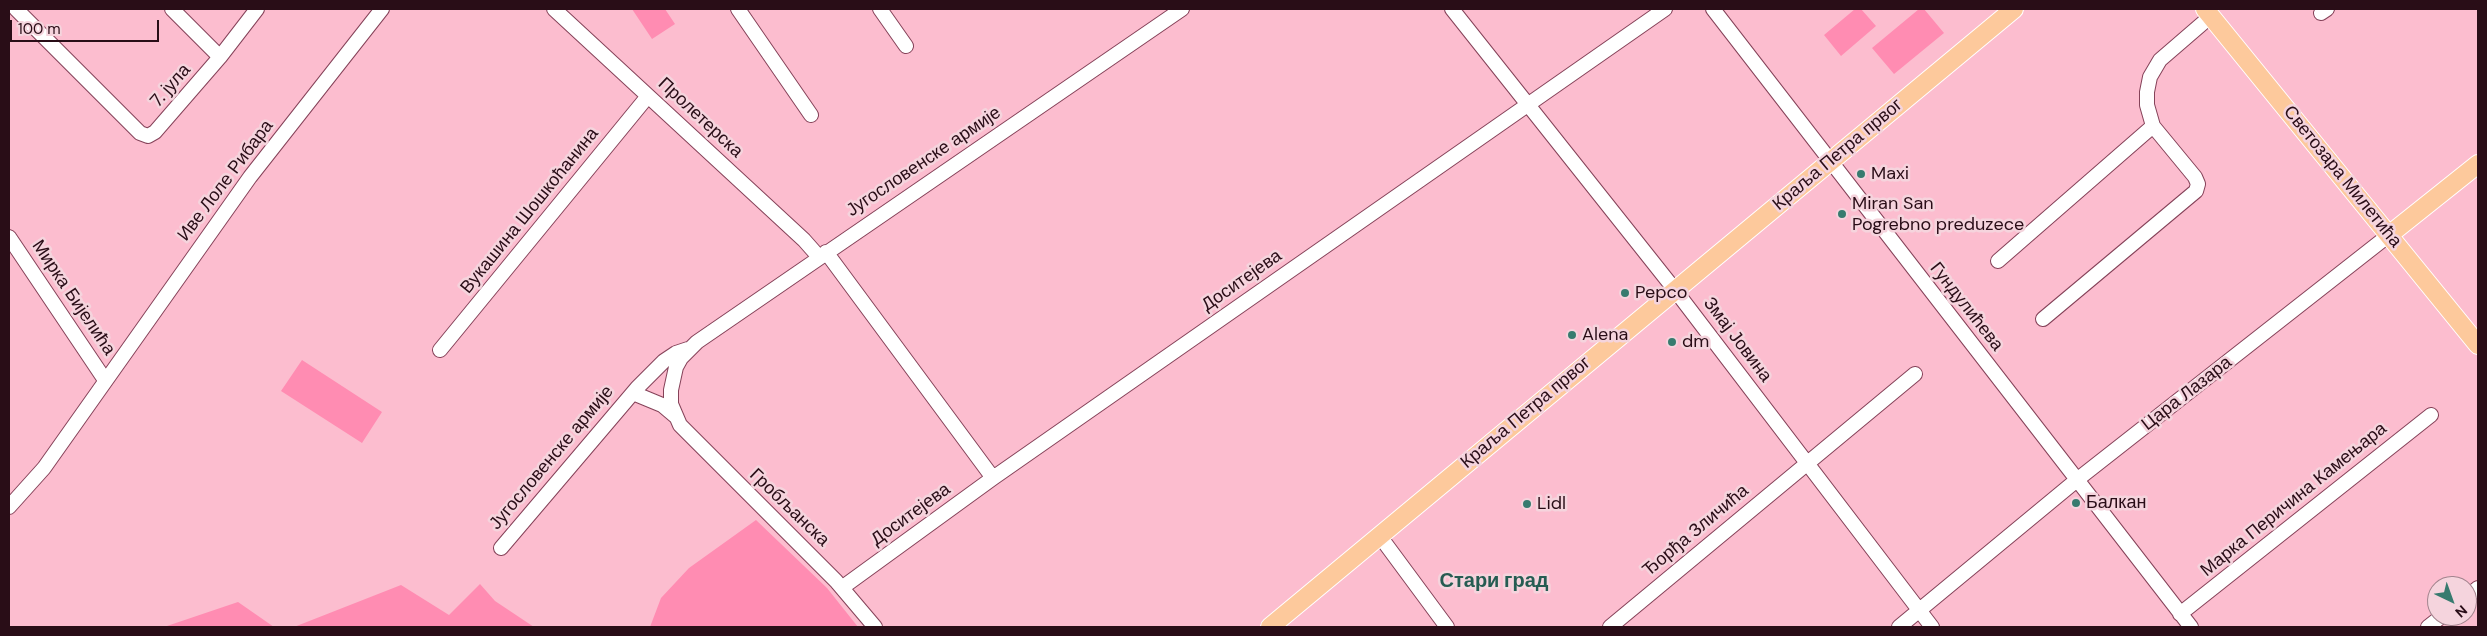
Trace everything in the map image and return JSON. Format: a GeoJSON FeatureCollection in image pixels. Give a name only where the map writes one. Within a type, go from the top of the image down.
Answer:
{"type":"FeatureCollection","features":[{"type":"Feature","properties":{"kind":"main road","name":"Краља Петра првог"},"geometry":{"type":"LineString","coordinates":[[1270,627],[2014,9]]}},
{"type":"Feature","properties":{"kind":"main road","name":"Светозара Милетића"},"geometry":{"type":"LineString","coordinates":[[2208,12],[2478,345]]}},
{"type":"Feature","properties":{"kind":"main road","name":"Цара Лазара"},"geometry":{"type":"LineString","coordinates":[[2389,235],[2478,164]]}},
{"type":"Feature","properties":{"kind":"street","name":"7. јула"},"geometry":{"type":"LineString","coordinates":[[16,9],[140,133],[148,136],[155,132],[220,57],[257,9]]}},
{"type":"Feature","properties":{"kind":"street"},"geometry":{"type":"LineString","coordinates":[[172,9],[220,57]]}},
{"type":"Feature","properties":{"kind":"street","name":"Иве Лоле Рибара"},"geometry":{"type":"LineString","coordinates":[[9,507],[44,468],[250,177],[382,9]]}},
{"type":"Feature","properties":{"kind":"street","name":"Пролетерска"},"geometry":{"type":"LineString","coordinates":[[554,9],[822,255],[993,478]]}},
{"type":"Feature","properties":{"kind":"street"},"geometry":{"type":"LineString","coordinates":[[738,9],[811,115]]}},
{"type":"Feature","properties":{"kind":"street"},"geometry":{"type":"LineString","coordinates":[[880,9],[906,46]]}},
{"type":"Feature","properties":{"kind":"street","name":"Југословенске армије"},"geometry":{"type":"LineString","coordinates":[[501,548],[633,393],[664,361],[676,353],[688,349],[1182,9]]}},
{"type":"Feature","properties":{"kind":"street","name":"Змај Јовина"},"geometry":{"type":"LineString","coordinates":[[1452,9],[1528,102],[1675,290],[1932,627]]}},
{"type":"Feature","properties":{"kind":"street","name":"Доситејева"},"geometry":{"type":"LineString","coordinates":[[842,587],[993,478],[1528,102],[1665,9]]}},
{"type":"Feature","properties":{"kind":"street","name":"Гундулићева"},"geometry":{"type":"LineString","coordinates":[[1713,9],[2191,627]]}},
{"type":"Feature","properties":{"kind":"street"},"geometry":{"type":"LineString","coordinates":[[2043,319],[2196,191],[2198,184],[2195,177],[2153,126],[2146,99],[2154,69],[2167,53],[2208,12]]}},
{"type":"Feature","properties":{"kind":"street","name":"Вукашина Шошкоћанина"},"geometry":{"type":"LineString","coordinates":[[440,350],[648,96]]}},
{"type":"Feature","properties":{"kind":"street"},"geometry":{"type":"LineString","coordinates":[[1998,261],[2153,126]]}},
{"type":"Feature","properties":{"kind":"street","name":"Цара Лазара"},"geometry":{"type":"LineString","coordinates":[[1898,627],[2078,479],[2389,235]]}},
{"type":"Feature","properties":{"kind":"street","name":"Мирка Бијелића"},"geometry":{"type":"LineString","coordinates":[[9,237],[105,380]]}},
{"type":"Feature","properties":{"kind":"street","name":"Југословенске армије"},"geometry":{"type":"LineString","coordinates":[[675,416],[671,390],[676,367],[688,349]]}},
{"type":"Feature","properties":{"kind":"street","name":"Ђорђа Зличића"},"geometry":{"type":"LineString","coordinates":[[1610,627],[1915,374]]}},
{"type":"Feature","properties":{"kind":"street","name":"Југословенске армије"},"geometry":{"type":"LineString","coordinates":[[633,393],[662,405],[675,416]]}},
{"type":"Feature","properties":{"kind":"street","name":"Марка Перичина Камењара"},"geometry":{"type":"LineString","coordinates":[[2180,614],[2431,415]]}},
{"type":"Feature","properties":{"kind":"street","name":"Гробљанска"},"geometry":{"type":"LineString","coordinates":[[675,416],[688,435],[842,587],[875,627]]}},
{"type":"Feature","properties":{"kind":"street"},"geometry":{"type":"LineString","coordinates":[[1379,536],[1448,627]]}},
{"type":"Feature","properties":{"kind":"shaded area"},"geometry":{"type":"Polygon","coordinates":[[[632,9],[665,9],[675,24],[652,39],[632,9]]]}},
{"type":"Feature","properties":{"kind":"shaded area"},"geometry":{"type":"Polygon","coordinates":[[[1855,9],[1861,9],[1876,26],[1841,56],[1824,35],[1855,9]]]}},
{"type":"Feature","properties":{"kind":"shaded area"},"geometry":{"type":"Polygon","coordinates":[[[1919,9],[1924,9],[1944,33],[1894,74],[1872,48],[1919,9]]]}},
{"type":"Feature","properties":{"kind":"shaded area"},"geometry":{"type":"Polygon","coordinates":[[[302,360],[382,412],[362,443],[281,391],[302,360]]]}},
{"type":"Feature","properties":{"kind":"shaded area"},"geometry":{"type":"Polygon","coordinates":[[[756,520],[827,588],[858,627],[650,627],[661,598],[689,568],[756,520]]]}},
{"type":"Feature","properties":{"kind":"shaded area"},"geometry":{"type":"Polygon","coordinates":[[[480,584],[495,601],[534,627],[294,627],[401,585],[449,615],[480,584]]]}},
{"type":"Feature","properties":{"kind":"shaded area"},"geometry":{"type":"Polygon","coordinates":[[[238,602],[274,627],[164,627],[238,602]]]}},
{"type":"Feature","properties":{"kind":"place","name":"Maxi"},"geometry":{"type":"Point","coordinates":[1861,174]}},
{"type":"Feature","properties":{"kind":"place","name":"Miran San Pogrebno preduzece"},"geometry":{"type":"Point","coordinates":[1842,214]}},
{"type":"Feature","properties":{"kind":"place","name":"Pepco"},"geometry":{"type":"Point","coordinates":[1625,293]}},
{"type":"Feature","properties":{"kind":"place","name":"Alena"},"geometry":{"type":"Point","coordinates":[1572,335]}},
{"type":"Feature","properties":{"kind":"place","name":"dm"},"geometry":{"type":"Point","coordinates":[1672,342]}},
{"type":"Feature","properties":{"kind":"place","name":"Балкан"},"geometry":{"type":"Point","coordinates":[2076,503]}},
{"type":"Feature","properties":{"kind":"place","name":"Lidl"},"geometry":{"type":"Point","coordinates":[1527,504]}},
{"type":"Feature","properties":{"kind":"district","name":"Стари град"},"geometry":{"type":"Point","coordinates":[1494,582]}}]}
